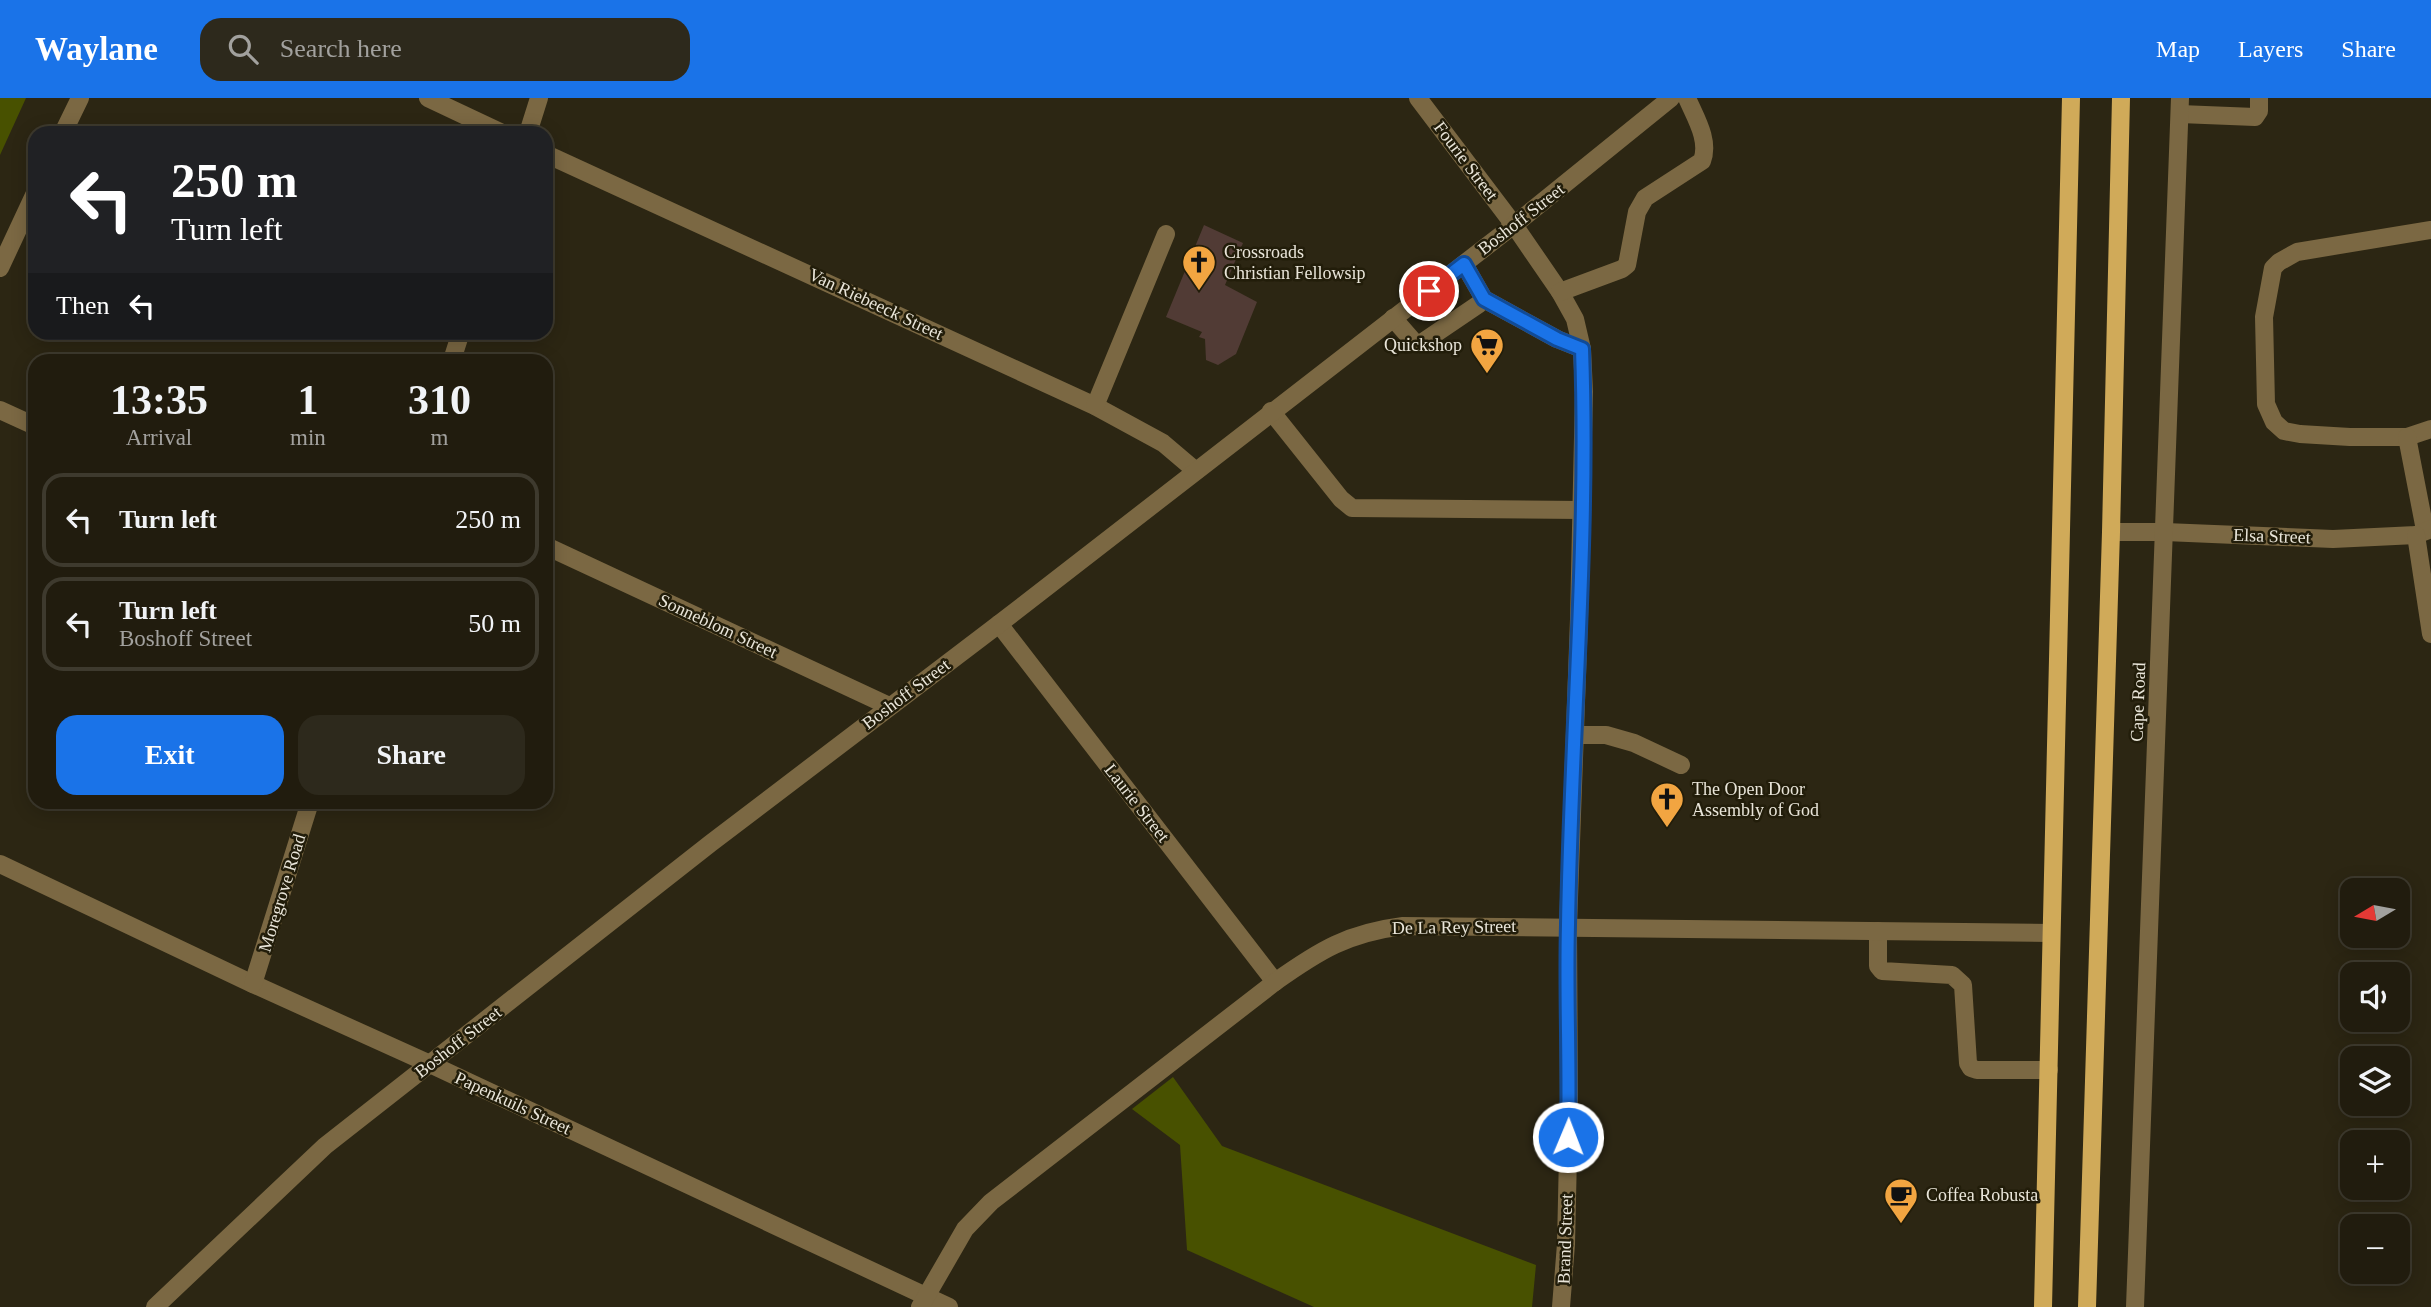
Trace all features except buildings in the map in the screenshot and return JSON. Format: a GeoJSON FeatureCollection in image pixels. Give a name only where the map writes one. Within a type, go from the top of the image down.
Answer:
{"type":"FeatureCollection","features":[{"type":"Feature","properties":{"kind":"main road"},"geometry":{"type":"LineString","coordinates":[[2043,1307],[2071,98]]}},
{"type":"Feature","properties":{"kind":"main road","name":"Cape Road"},"geometry":{"type":"LineString","coordinates":[[2087,1307],[2111,532],[2121,98]]}},
{"type":"Feature","properties":{"kind":"street"},"geometry":{"type":"LineString","coordinates":[[66,126],[80,98]]}},
{"type":"Feature","properties":{"kind":"street"},"geometry":{"type":"LineString","coordinates":[[428,98],[487,126]]}},
{"type":"Feature","properties":{"kind":"street"},"geometry":{"type":"LineString","coordinates":[[530,126],[539,98]]}},
{"type":"Feature","properties":{"kind":"street","name":"Fourie Street"},"geometry":{"type":"LineString","coordinates":[[1418,98],[1514,225]]}},
{"type":"Feature","properties":{"kind":"street","name":"Boshoff Street"},"geometry":{"type":"LineString","coordinates":[[155,1307],[325,1146],[889,706],[1464,264],[1671,98]]}},
{"type":"Feature","properties":{"kind":"street"},"geometry":{"type":"LineString","coordinates":[[1560,292],[1627,265],[1637,212],[1645,198],[1699,166],[1705,154],[1704,139],[1687,98]]}},
{"type":"Feature","properties":{"kind":"street"},"geometry":{"type":"LineString","coordinates":[[2180,106],[2255,117],[2259,111],[2259,98]]}},
{"type":"Feature","properties":{"kind":"street","name":"Cape Road"},"geometry":{"type":"LineString","coordinates":[[2135,1307],[2180,106]]}},
{"type":"Feature","properties":{"kind":"street","name":"Van Riebeeck Street"},"geometry":{"type":"LineString","coordinates":[[553,156],[1095,406],[1163,443],[1196,471]]}},
{"type":"Feature","properties":{"kind":"street"},"geometry":{"type":"LineString","coordinates":[[0,268],[28,208]]}},
{"type":"Feature","properties":{"kind":"street","name":"Brand Street"},"geometry":{"type":"LineString","coordinates":[[1514,225],[1560,292],[1575,319],[1582,349],[1582,510],[1568,926],[1569,1124],[1566,1244],[1561,1307]]}},
{"type":"Feature","properties":{"kind":"street"},"geometry":{"type":"LineString","coordinates":[[2431,230],[2297,252],[2273,268],[2264,317],[2266,404],[2274,422],[2284,431],[2350,437],[2407,437],[2431,429]]}},
{"type":"Feature","properties":{"kind":"street"},"geometry":{"type":"LineString","coordinates":[[1095,406],[1166,234]]}},
{"type":"Feature","properties":{"kind":"street"},"geometry":{"type":"LineString","coordinates":[[1464,264],[1484,299],[1557,339],[1582,349]]}},
{"type":"Feature","properties":{"kind":"street"},"geometry":{"type":"LineString","coordinates":[[1393,318],[1414,342],[1420,344],[1484,299]]}},
{"type":"Feature","properties":{"kind":"street"},"geometry":{"type":"LineString","coordinates":[[0,410],[28,423]]}},
{"type":"Feature","properties":{"kind":"street"},"geometry":{"type":"LineString","coordinates":[[1271,411],[1341,499],[1352,508],[1582,510]]}},
{"type":"Feature","properties":{"kind":"street"},"geometry":{"type":"LineString","coordinates":[[2407,437],[2424,531],[2431,634]]}},
{"type":"Feature","properties":{"kind":"street","name":"Elsa Street"},"geometry":{"type":"LineString","coordinates":[[2111,532],[2333,539],[2424,531]]}},
{"type":"Feature","properties":{"kind":"street","name":"Sonneblom Street"},"geometry":{"type":"LineString","coordinates":[[553,550],[889,706]]}},
{"type":"Feature","properties":{"kind":"street","name":"Laurie Street"},"geometry":{"type":"LineString","coordinates":[[999,624],[1275,982]]}},
{"type":"Feature","properties":{"kind":"street"},"geometry":{"type":"LineString","coordinates":[[1575,735],[1606,736],[1634,743],[1681,765]]}},
{"type":"Feature","properties":{"kind":"street","name":"Moregrove Road"},"geometry":{"type":"LineString","coordinates":[[253,984],[308,809]]}},
{"type":"Feature","properties":{"kind":"street","name":"Papenkuils Street"},"geometry":{"type":"LineString","coordinates":[[0,864],[253,984],[430,1064],[923,1301],[949,1307]]}},
{"type":"Feature","properties":{"kind":"street","name":"De La Rey Street"},"geometry":{"type":"LineString","coordinates":[[923,1301],[965,1229],[991,1202],[1275,982],[1337,942],[1379,929],[1403,926],[2051,933]]}},
{"type":"Feature","properties":{"kind":"street"},"geometry":{"type":"LineString","coordinates":[[1878,931],[1878,966],[1882,971],[1952,975],[1963,985],[1968,1063],[1971,1068],[2049,1070]]}},
{"type":"Feature","properties":{"kind":"green space"},"geometry":{"type":"Polygon","coordinates":[[[0,98],[26,98],[0,155],[0,98]]]}},
{"type":"Feature","properties":{"kind":"green space"},"geometry":{"type":"Polygon","coordinates":[[[1173,1077],[1222,1146],[1536,1265],[1532,1307],[1314,1307],[1187,1250],[1180,1145],[1132,1109],[1173,1077]]]}},
{"type":"Feature","properties":{"kind":"place","name":"Crossroads Christian Fellowsip"},"geometry":{"type":"Point","coordinates":[1199,292]}},
{"type":"Feature","properties":{"kind":"place","name":"Quickshop"},"geometry":{"type":"Point","coordinates":[1487,375]}},
{"type":"Feature","properties":{"kind":"place","name":"The Open Door Assembly of God"},"geometry":{"type":"Point","coordinates":[1667,829]}},
{"type":"Feature","properties":{"kind":"place","name":"Coffea Robusta"},"geometry":{"type":"Point","coordinates":[1901,1225]}},
{"type":"Feature","properties":{"kind":"route"},"geometry":{"type":"LineString","coordinates":[[1429,291],[1464,264],[1484,299],[1557,339],[1582,349],[1584,392],[1580,619],[1568,926],[1568,1137]]}}]}
